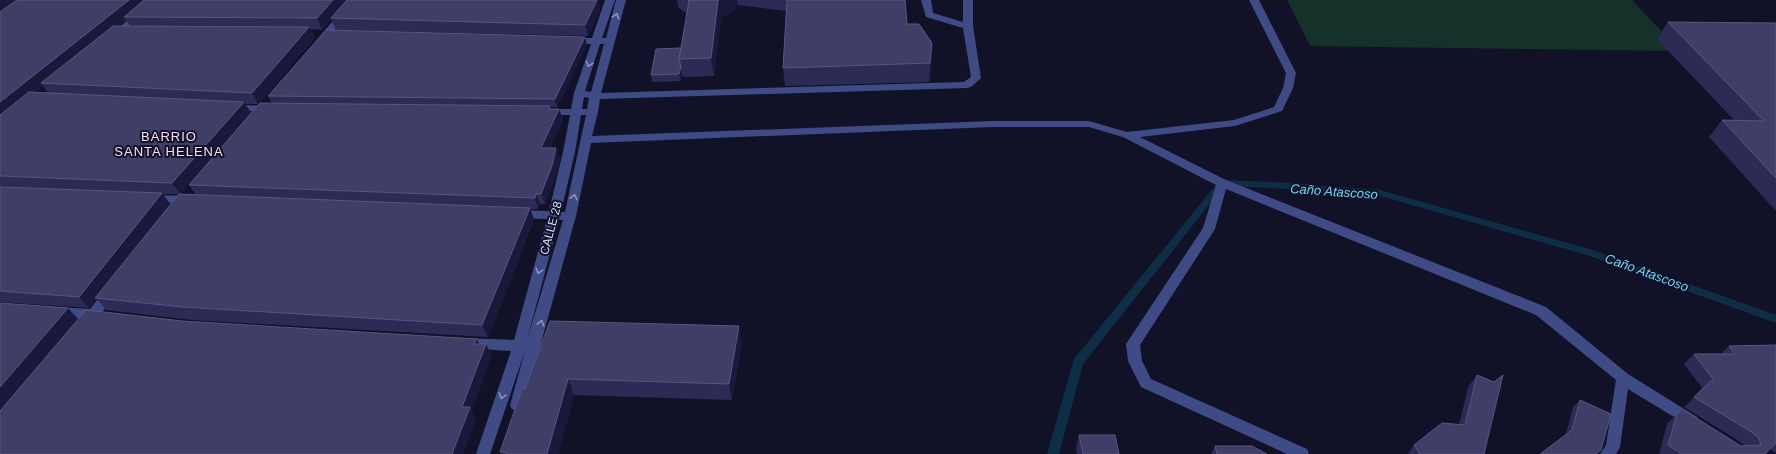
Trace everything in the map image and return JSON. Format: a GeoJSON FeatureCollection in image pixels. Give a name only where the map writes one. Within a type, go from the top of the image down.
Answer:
{"type":"FeatureCollection","features":[{"type":"Feature","properties":{"kind":"street"},"geometry":{"type":"LineString","coordinates":[[106,42],[158,0]]}},
{"type":"Feature","properties":{"kind":"street"},"geometry":{"type":"LineString","coordinates":[[312,51],[355,0]]}},
{"type":"Feature","properties":{"kind":"street","name":"CALLE 28"},"geometry":{"type":"LineString","coordinates":[[483,454],[518,346],[554,215],[569,152],[579,93],[610,0]]}},
{"type":"Feature","properties":{"kind":"street","name":"CALLE 28"},"geometry":{"type":"LineString","coordinates":[[514,418],[570,216],[593,112],[595,96],[621,0]]}},
{"type":"Feature","properties":{"kind":"street"},"geometry":{"type":"LineString","coordinates":[[926,0],[929,15],[968,26]]}},
{"type":"Feature","properties":{"kind":"street"},"geometry":{"type":"LineString","coordinates":[[579,93],[595,96],[967,85],[976,78],[968,26],[968,0]]}},
{"type":"Feature","properties":{"kind":"street"},"geometry":{"type":"LineString","coordinates":[[1127,135],[1235,123],[1278,109],[1288,88],[1290,73],[1254,0]]}},
{"type":"Feature","properties":{"kind":"street"},"geometry":{"type":"LineString","coordinates":[[118,33],[133,33]]}},
{"type":"Feature","properties":{"kind":"street"},"geometry":{"type":"LineString","coordinates":[[311,34],[343,34]]}},
{"type":"Feature","properties":{"kind":"street"},"geometry":{"type":"LineString","coordinates":[[557,41],[609,41]]}},
{"type":"Feature","properties":{"kind":"street"},"geometry":{"type":"LineString","coordinates":[[252,122],[273,98]]}},
{"type":"Feature","properties":{"kind":"street"},"geometry":{"type":"LineString","coordinates":[[219,108],[279,110]]}},
{"type":"Feature","properties":{"kind":"street"},"geometry":{"type":"LineString","coordinates":[[536,112],[593,112]]}},
{"type":"Feature","properties":{"kind":"street"},"geometry":{"type":"LineString","coordinates":[[587,140],[993,124],[1089,124],[1127,135],[1222,183],[1542,311],[1622,378],[1701,427]]}},
{"type":"Feature","properties":{"kind":"street"},"geometry":{"type":"LineString","coordinates":[[1222,183],[1209,228],[1133,344],[1135,361],[1146,383],[1302,454]]}},
{"type":"Feature","properties":{"kind":"street"},"geometry":{"type":"LineString","coordinates":[[175,212],[195,188]]}},
{"type":"Feature","properties":{"kind":"street"},"geometry":{"type":"LineString","coordinates":[[138,198],[200,201]]}},
{"type":"Feature","properties":{"kind":"street"},"geometry":{"type":"LineString","coordinates":[[507,213],[570,216]]}},
{"type":"Feature","properties":{"kind":"street"},"geometry":{"type":"LineString","coordinates":[[78,332],[117,284]]}},
{"type":"Feature","properties":{"kind":"street"},"geometry":{"type":"LineString","coordinates":[[46,312],[108,316]]}},
{"type":"Feature","properties":{"kind":"street"},"geometry":{"type":"LineString","coordinates":[[455,342],[518,346],[535,345]]}},
{"type":"Feature","properties":{"kind":"street"},"geometry":{"type":"LineString","coordinates":[[1607,454],[1613,447],[1622,378]]}},
{"type":"Feature","properties":{"kind":"green space"},"geometry":{"type":"Polygon","coordinates":[[[1287,0],[1632,0],[1680,51],[1310,46],[1287,0]]]}},
{"type":"Feature","properties":{"kind":"building"},"geometry":{"type":"Polygon","coordinates":[[[17,0],[129,0],[0,102],[0,12],[17,0]]]}},
{"type":"Feature","properties":{"kind":"building"},"geometry":{"type":"Polygon","coordinates":[[[144,0],[333,0],[317,18],[124,17],[144,0]]]}},
{"type":"Feature","properties":{"kind":"building"},"geometry":{"type":"Polygon","coordinates":[[[347,0],[597,0],[585,25],[331,18],[347,0]]]}},
{"type":"Feature","properties":{"kind":"building"},"geometry":{"type":"Polygon","coordinates":[[[688,0],[719,0],[711,58],[679,59],[688,0]]]}},
{"type":"Feature","properties":{"kind":"building"},"geometry":{"type":"Polygon","coordinates":[[[787,0],[905,0],[907,24],[919,24],[932,43],[930,63],[783,68],[787,0]]]}},
{"type":"Feature","properties":{"kind":"building"},"geometry":{"type":"Polygon","coordinates":[[[1668,22],[1776,23],[1776,178],[1722,120],[1764,121],[1668,22]]]}},
{"type":"Feature","properties":{"kind":"building"},"geometry":{"type":"Polygon","coordinates":[[[113,26],[309,27],[252,93],[41,83],[113,26]]]}},
{"type":"Feature","properties":{"kind":"building"},"geometry":{"type":"Polygon","coordinates":[[[326,30],[585,37],[555,99],[268,96],[326,30]]]}},
{"type":"Feature","properties":{"kind":"building"},"geometry":{"type":"Polygon","coordinates":[[[681,48],[679,59],[681,67],[679,74],[651,75],[656,49],[681,48]]]}},
{"type":"Feature","properties":{"kind":"building"},"geometry":{"type":"Polygon","coordinates":[[[29,92],[244,102],[172,183],[0,176],[0,115],[29,92]]]}},
{"type":"Feature","properties":{"kind":"building"},"geometry":{"type":"Polygon","coordinates":[[[260,103],[550,106],[548,109],[559,109],[541,148],[556,148],[552,166],[541,194],[536,194],[535,198],[189,185],[260,103]]]}},
{"type":"Feature","properties":{"kind":"building"},"geometry":{"type":"Polygon","coordinates":[[[0,187],[162,193],[79,297],[0,291],[0,187]]]}},
{"type":"Feature","properties":{"kind":"building"},"geometry":{"type":"Polygon","coordinates":[[[179,194],[530,208],[482,325],[183,307],[95,298],[179,194]]]}},
{"type":"Feature","properties":{"kind":"building"},"geometry":{"type":"Polygon","coordinates":[[[0,303],[68,308],[0,387],[0,303]]]}},
{"type":"Feature","properties":{"kind":"building"},"geometry":{"type":"Polygon","coordinates":[[[86,310],[182,321],[477,339],[474,344],[486,344],[462,407],[470,407],[452,454],[0,454],[0,411],[86,310]]]}},
{"type":"Feature","properties":{"kind":"building"},"geometry":{"type":"Polygon","coordinates":[[[550,321],[739,326],[729,384],[568,379],[547,454],[506,454],[506,452],[500,452],[522,389],[525,389],[550,321]]]}},
{"type":"Feature","properties":{"kind":"building"},"geometry":{"type":"Polygon","coordinates":[[[1776,345],[1776,443],[1765,454],[1682,454],[1668,445],[1677,414],[1682,409],[1741,446],[1761,445],[1759,438],[1750,431],[1694,397],[1713,379],[1694,354],[1735,354],[1729,346],[1776,345]]]}},
{"type":"Feature","properties":{"kind":"building"},"geometry":{"type":"Polygon","coordinates":[[[1477,375],[1494,382],[1503,375],[1484,454],[1420,454],[1414,445],[1442,423],[1465,425],[1477,375]]]}},
{"type":"Feature","properties":{"kind":"building"},"geometry":{"type":"Polygon","coordinates":[[[1580,400],[1611,414],[1601,450],[1596,454],[1540,454],[1572,430],[1580,400]]]}},
{"type":"Feature","properties":{"kind":"building"},"geometry":{"type":"Polygon","coordinates":[[[1079,435],[1115,435],[1119,454],[1083,454],[1079,435]]]}},
{"type":"Feature","properties":{"kind":"building"},"geometry":{"type":"Polygon","coordinates":[[[1215,446],[1252,446],[1267,454],[1217,454],[1215,446]]]}},
{"type":"Feature","properties":{"kind":"waterway","name":"Caño Atascoso"},"geometry":{"type":"LineString","coordinates":[[1053,454],[1078,362],[1222,183],[1275,185],[1380,193],[1593,253],[1776,319]]}},
{"type":"Feature","properties":{"kind":"district","name":"BARRIO SANTA HELENA"},"geometry":{"type":"Point","coordinates":[169,144]}}]}
